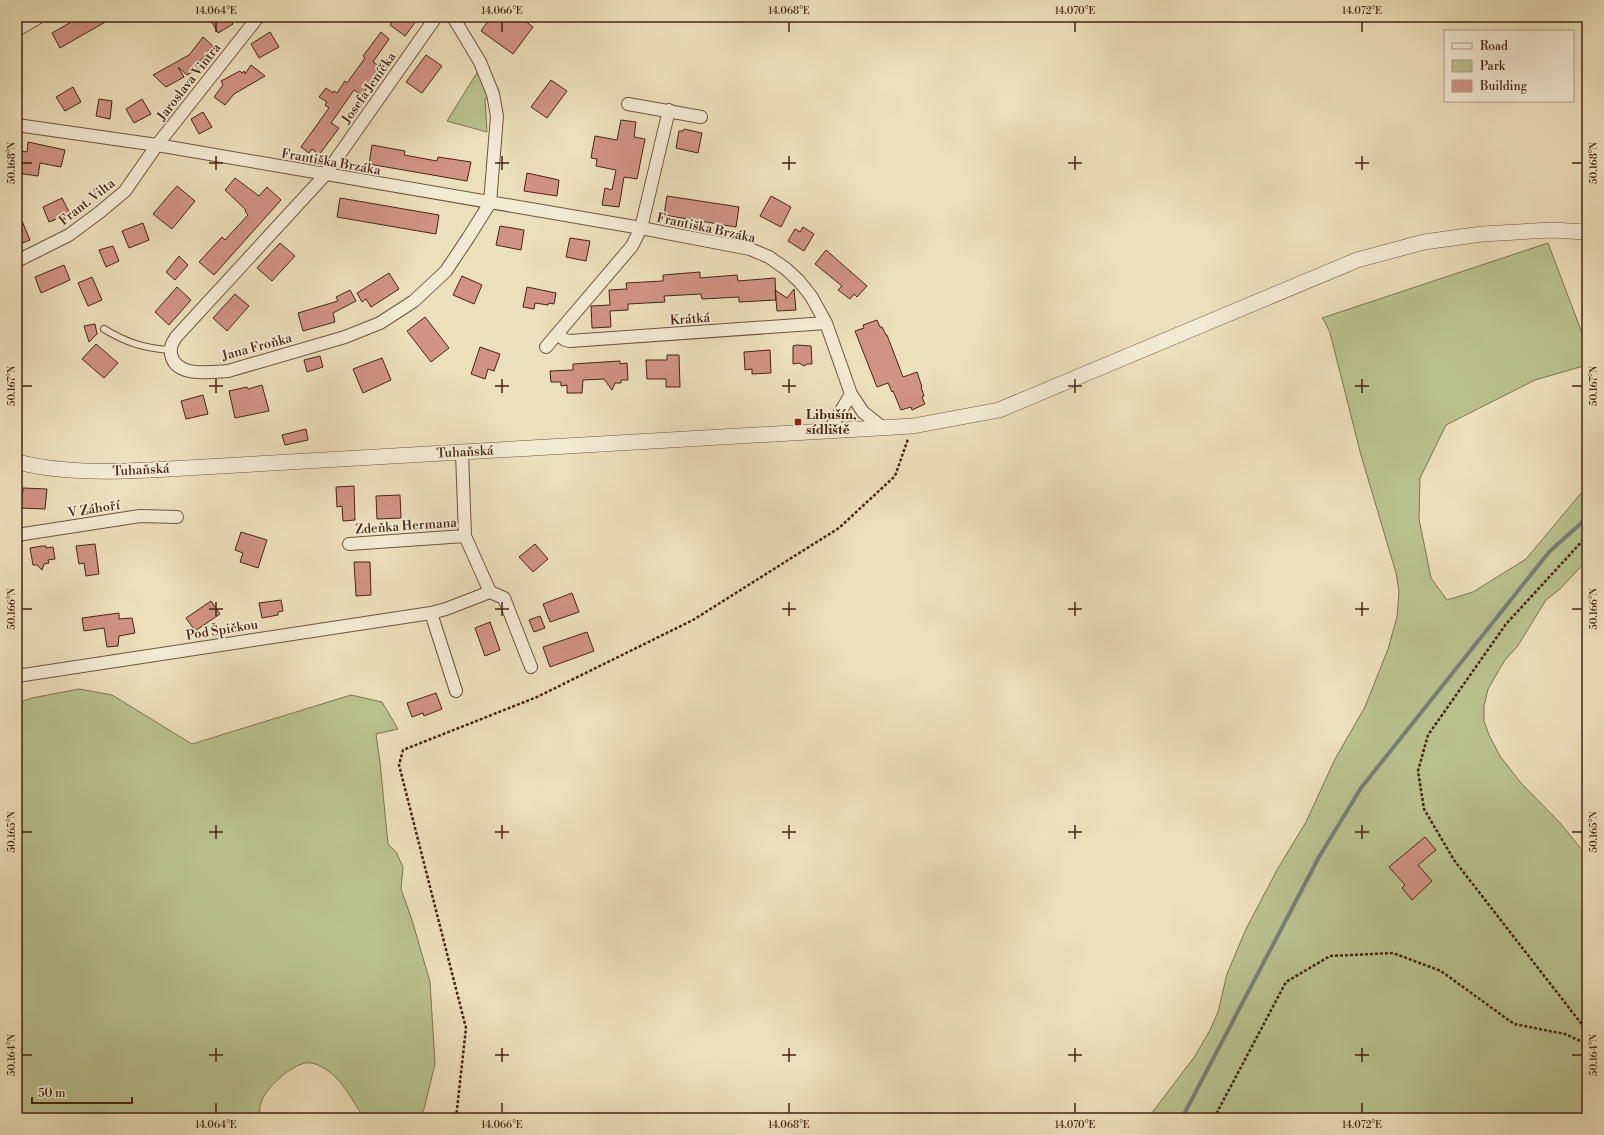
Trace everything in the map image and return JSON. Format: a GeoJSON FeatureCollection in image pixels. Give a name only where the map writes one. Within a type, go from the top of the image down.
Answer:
{"type":"FeatureCollection","features":[{"type":"Feature","properties":{"kind":"street"},"geometry":{"type":"LineString","coordinates":[[17,30],[39,17]]}},
{"type":"Feature","properties":{"kind":"street","name":"Jaroslava Vintra"},"geometry":{"type":"LineString","coordinates":[[157,145],[258,17]]}},
{"type":"Feature","properties":{"kind":"street","name":"Josefa Jeníčka"},"geometry":{"type":"LineString","coordinates":[[324,175],[436,17]]}},
{"type":"Feature","properties":{"kind":"street"},"geometry":{"type":"LineString","coordinates":[[454,17],[480,62],[493,94],[497,116],[490,203]]}},
{"type":"Feature","properties":{"kind":"street"},"geometry":{"type":"LineString","coordinates":[[628,104],[669,110],[701,117]]}},
{"type":"Feature","properties":{"kind":"street","name":"Františka Brzáka"},"geometry":{"type":"LineString","coordinates":[[641,228],[669,110]]}},
{"type":"Feature","properties":{"kind":"street","name":"Františka Brzáka"},"geometry":{"type":"LineString","coordinates":[[17,125],[157,145],[324,175],[641,228],[750,249],[769,257],[786,269],[799,281],[811,296],[826,323],[851,394],[863,412],[883,428]]}},
{"type":"Feature","properties":{"kind":"street","name":"Frant. Vilta"},"geometry":{"type":"LineString","coordinates":[[17,262],[69,235],[105,208],[125,191],[157,145]]}},
{"type":"Feature","properties":{"kind":"street"},"geometry":{"type":"LineString","coordinates":[[170,350],[176,337],[324,175]]}},
{"type":"Feature","properties":{"kind":"street","name":"Jana Froňka"},"geometry":{"type":"LineString","coordinates":[[170,350],[172,359],[178,367],[190,371],[228,371],[345,337],[380,323],[414,301],[446,271],[490,203]]}},
{"type":"Feature","properties":{"kind":"street"},"geometry":{"type":"LineString","coordinates":[[546,347],[632,246],[641,228]]}},
{"type":"Feature","properties":{"kind":"street","name":"Tuhaňská"},"geometry":{"type":"LineString","coordinates":[[17,462],[67,471],[109,472],[913,426],[998,410],[1357,260],[1424,242],[1482,234],[1551,230],[1587,232]]}},
{"type":"Feature","properties":{"kind":"street","name":"Krátká"},"geometry":{"type":"LineString","coordinates":[[557,334],[565,340],[570,341],[826,323]]}},
{"type":"Feature","properties":{"kind":"street"},"geometry":{"type":"LineString","coordinates":[[830,431],[851,394]]}},
{"type":"Feature","properties":{"kind":"street","name":"Zdeňka Hermana"},"geometry":{"type":"LineString","coordinates":[[462,452],[465,536],[490,592]]}},
{"type":"Feature","properties":{"kind":"street","name":"V Záhoří"},"geometry":{"type":"LineString","coordinates":[[17,535],[140,516],[152,515],[176,517]]}},
{"type":"Feature","properties":{"kind":"street","name":"Zdeňka Hermana"},"geometry":{"type":"LineString","coordinates":[[349,544],[465,536]]}},
{"type":"Feature","properties":{"kind":"street"},"geometry":{"type":"LineString","coordinates":[[456,691],[430,613],[446,609],[490,592],[504,598],[530,667]]}},
{"type":"Feature","properties":{"kind":"street","name":"Pod Špičkou"},"geometry":{"type":"LineString","coordinates":[[17,676],[430,613]]}},
{"type":"Feature","properties":{"kind":"lane"},"geometry":{"type":"LineString","coordinates":[[104,328],[119,338],[135,345],[170,350]]}},
{"type":"Feature","properties":{"kind":"path"},"geometry":{"type":"LineString","coordinates":[[456,1118],[466,1028],[399,766],[403,750],[537,697],[693,620],[839,528],[895,476],[913,426]]}},
{"type":"Feature","properties":{"kind":"path"},"geometry":{"type":"LineString","coordinates":[[1587,536],[1506,624],[1428,735],[1418,771],[1424,809],[1454,860],[1587,1031]]}},
{"type":"Feature","properties":{"kind":"path"},"geometry":{"type":"LineString","coordinates":[[1214,1118],[1286,982],[1330,956],[1393,954],[1441,971],[1514,1024],[1565,1034],[1587,1044]]}},
{"type":"Feature","properties":{"kind":"green space"},"geometry":{"type":"Polygon","coordinates":[[[478,71],[488,98],[485,99],[487,132],[447,121],[478,71]]]}},
{"type":"Feature","properties":{"kind":"green space"},"geometry":{"type":"Polygon","coordinates":[[[1548,243],[1587,346],[1587,365],[1535,380],[1446,425],[1420,478],[1419,519],[1431,578],[1447,600],[1473,592],[1526,559],[1582,492],[1587,489],[1587,560],[1560,589],[1546,600],[1517,647],[1505,660],[1488,689],[1484,706],[1484,721],[1489,735],[1500,756],[1521,783],[1560,823],[1587,856],[1587,1118],[1148,1118],[1195,1056],[1210,1030],[1218,1012],[1227,974],[1246,929],[1277,870],[1306,822],[1335,759],[1365,707],[1388,649],[1397,617],[1399,592],[1396,573],[1361,455],[1330,333],[1322,318],[1548,243]]]}},
{"type":"Feature","properties":{"kind":"green space"},"geometry":{"type":"Polygon","coordinates":[[[79,689],[112,695],[192,744],[351,695],[382,702],[398,729],[376,734],[388,844],[396,852],[403,867],[401,889],[412,920],[430,982],[435,1064],[424,1109],[420,1118],[364,1118],[345,1088],[333,1075],[318,1065],[306,1063],[293,1068],[273,1084],[263,1097],[260,1109],[261,1118],[17,1118],[17,703],[32,698],[79,689]]]}},
{"type":"Feature","properties":{"kind":"building"},"geometry":{"type":"Polygon","coordinates":[[[80,17],[114,17],[60,48],[52,33],[80,17]]]}},
{"type":"Feature","properties":{"kind":"building"},"geometry":{"type":"Polygon","coordinates":[[[209,17],[229,17],[233,24],[218,33],[209,17]]]}},
{"type":"Feature","properties":{"kind":"building"},"geometry":{"type":"Polygon","coordinates":[[[395,17],[419,17],[405,36],[390,25],[395,17]]]}},
{"type":"Feature","properties":{"kind":"building"},"geometry":{"type":"Polygon","coordinates":[[[491,17],[520,17],[533,27],[513,54],[481,31],[491,17]]]}},
{"type":"Feature","properties":{"kind":"building"},"geometry":{"type":"Polygon","coordinates":[[[270,32],[279,47],[259,58],[251,44],[270,32]]]}},
{"type":"Feature","properties":{"kind":"building"},"geometry":{"type":"Polygon","coordinates":[[[381,32],[389,39],[373,62],[382,68],[362,95],[354,90],[331,123],[339,128],[319,155],[312,149],[309,153],[301,147],[329,108],[325,105],[327,102],[319,97],[326,88],[333,93],[334,91],[337,93],[345,81],[347,83],[365,58],[363,56],[381,32]]]}},
{"type":"Feature","properties":{"kind":"building"},"geometry":{"type":"Polygon","coordinates":[[[203,37],[213,46],[197,65],[199,68],[187,75],[178,67],[184,77],[166,87],[153,75],[189,55],[203,37]]]}},
{"type":"Feature","properties":{"kind":"building"},"geometry":{"type":"Polygon","coordinates":[[[426,55],[442,66],[422,93],[406,82],[426,55]]]}},
{"type":"Feature","properties":{"kind":"building"},"geometry":{"type":"Polygon","coordinates":[[[251,65],[265,76],[234,94],[225,105],[214,97],[223,85],[221,81],[240,71],[242,73],[244,71],[245,74],[251,65]]]}},
{"type":"Feature","properties":{"kind":"building"},"geometry":{"type":"Polygon","coordinates":[[[551,80],[567,91],[547,118],[531,107],[551,80]]]}},
{"type":"Feature","properties":{"kind":"building"},"geometry":{"type":"Polygon","coordinates":[[[73,87],[81,102],[65,111],[56,97],[73,87]]]}},
{"type":"Feature","properties":{"kind":"building"},"geometry":{"type":"Polygon","coordinates":[[[99,99],[112,101],[110,119],[96,116],[99,99]]]}},
{"type":"Feature","properties":{"kind":"building"},"geometry":{"type":"Polygon","coordinates":[[[142,99],[151,114],[134,123],[126,109],[142,99]]]}},
{"type":"Feature","properties":{"kind":"building"},"geometry":{"type":"Polygon","coordinates":[[[203,112],[212,127],[199,134],[191,119],[203,112]]]}},
{"type":"Feature","properties":{"kind":"building"},"geometry":{"type":"Polygon","coordinates":[[[621,120],[636,122],[634,137],[645,139],[637,179],[624,177],[619,207],[602,205],[605,188],[612,190],[616,170],[596,166],[597,159],[591,158],[595,136],[617,140],[621,120]]]}},
{"type":"Feature","properties":{"kind":"building"},"geometry":{"type":"Polygon","coordinates":[[[684,129],[702,133],[698,153],[676,148],[679,131],[683,131],[684,129]]]}},
{"type":"Feature","properties":{"kind":"building"},"geometry":{"type":"Polygon","coordinates":[[[28,142],[65,150],[61,167],[40,163],[38,176],[17,173],[17,150],[27,152],[28,142]]]}},
{"type":"Feature","properties":{"kind":"building"},"geometry":{"type":"Polygon","coordinates":[[[372,145],[405,151],[404,155],[437,161],[438,157],[471,162],[467,181],[369,164],[372,145]]]}},
{"type":"Feature","properties":{"kind":"building"},"geometry":{"type":"Polygon","coordinates":[[[527,173],[559,180],[557,196],[524,191],[527,173]]]}},
{"type":"Feature","properties":{"kind":"building"},"geometry":{"type":"Polygon","coordinates":[[[235,178],[259,196],[267,187],[281,200],[214,275],[199,262],[222,237],[225,240],[248,215],[245,211],[246,210],[225,190],[235,178]]]}},
{"type":"Feature","properties":{"kind":"building"},"geometry":{"type":"Polygon","coordinates":[[[177,186],[195,201],[172,229],[153,214],[177,186]]]}},
{"type":"Feature","properties":{"kind":"building"},"geometry":{"type":"Polygon","coordinates":[[[667,196],[739,207],[736,227],[664,215],[667,196]]]}},
{"type":"Feature","properties":{"kind":"building"},"geometry":{"type":"Polygon","coordinates":[[[771,196],[791,207],[781,227],[760,216],[771,196]]]}},
{"type":"Feature","properties":{"kind":"building"},"geometry":{"type":"Polygon","coordinates":[[[62,198],[70,214],[49,222],[43,207],[62,198]]]}},
{"type":"Feature","properties":{"kind":"building"},"geometry":{"type":"Polygon","coordinates":[[[340,198],[439,215],[436,234],[337,217],[340,198]]]}},
{"type":"Feature","properties":{"kind":"building"},"geometry":{"type":"Polygon","coordinates":[[[17,209],[30,240],[17,245],[17,209]]]}},
{"type":"Feature","properties":{"kind":"building"},"geometry":{"type":"Polygon","coordinates":[[[143,223],[149,240],[129,248],[122,231],[143,223]]]}},
{"type":"Feature","properties":{"kind":"building"},"geometry":{"type":"Polygon","coordinates":[[[500,226],[524,230],[521,250],[496,245],[500,226]]]}},
{"type":"Feature","properties":{"kind":"building"},"geometry":{"type":"Polygon","coordinates":[[[803,227],[814,234],[804,251],[788,241],[795,229],[800,232],[803,227]]]}},
{"type":"Feature","properties":{"kind":"building"},"geometry":{"type":"Polygon","coordinates":[[[570,238],[590,241],[586,261],[566,257],[570,238]]]}},
{"type":"Feature","properties":{"kind":"building"},"geometry":{"type":"Polygon","coordinates":[[[280,243],[295,256],[272,281],[257,268],[280,243]]]}},
{"type":"Feature","properties":{"kind":"building"},"geometry":{"type":"Polygon","coordinates":[[[113,246],[119,261],[106,267],[99,250],[113,246]]]}},
{"type":"Feature","properties":{"kind":"building"},"geometry":{"type":"Polygon","coordinates":[[[826,250],[867,286],[857,297],[854,294],[850,299],[838,290],[842,286],[815,264],[826,250]]]}},
{"type":"Feature","properties":{"kind":"building"},"geometry":{"type":"Polygon","coordinates":[[[179,256],[188,265],[175,280],[166,272],[179,256]]]}},
{"type":"Feature","properties":{"kind":"building"},"geometry":{"type":"Polygon","coordinates":[[[64,265],[70,280],[41,293],[35,277],[64,265]]]}},
{"type":"Feature","properties":{"kind":"building"},"geometry":{"type":"Polygon","coordinates":[[[700,272],[700,278],[737,275],[738,281],[775,278],[776,300],[739,302],[739,297],[702,299],[701,294],[664,296],[665,302],[628,304],[628,310],[610,311],[611,327],[592,328],[591,306],[610,305],[609,290],[627,289],[626,283],[663,281],[663,275],[700,272]]]}},
{"type":"Feature","properties":{"kind":"building"},"geometry":{"type":"Polygon","coordinates":[[[389,273],[399,289],[371,307],[366,299],[362,302],[357,293],[389,273]]]}},
{"type":"Feature","properties":{"kind":"building"},"geometry":{"type":"Polygon","coordinates":[[[462,276],[482,285],[474,304],[453,295],[462,276]]]}},
{"type":"Feature","properties":{"kind":"building"},"geometry":{"type":"Polygon","coordinates":[[[92,277],[102,300],[88,306],[78,283],[92,277]]]}},
{"type":"Feature","properties":{"kind":"building"},"geometry":{"type":"Polygon","coordinates":[[[177,287],[191,300],[169,325],[155,312],[177,287]]]}},
{"type":"Feature","properties":{"kind":"building"},"geometry":{"type":"Polygon","coordinates":[[[527,287],[556,293],[554,304],[549,303],[548,305],[535,303],[534,309],[523,307],[527,287]]]}},
{"type":"Feature","properties":{"kind":"building"},"geometry":{"type":"Polygon","coordinates":[[[794,289],[796,310],[777,311],[775,290],[787,298],[794,289]]]}},
{"type":"Feature","properties":{"kind":"building"},"geometry":{"type":"Polygon","coordinates":[[[350,290],[356,301],[333,313],[335,322],[303,331],[298,313],[338,301],[336,297],[350,290]]]}},
{"type":"Feature","properties":{"kind":"building"},"geometry":{"type":"Polygon","coordinates":[[[235,294],[249,306],[227,331],[213,318],[235,294]]]}},
{"type":"Feature","properties":{"kind":"building"},"geometry":{"type":"Polygon","coordinates":[[[425,317],[449,348],[431,362],[407,331],[425,317]]]}},
{"type":"Feature","properties":{"kind":"building"},"geometry":{"type":"Polygon","coordinates":[[[877,320],[880,327],[882,327],[887,335],[903,377],[917,372],[924,396],[922,397],[925,404],[912,410],[911,407],[901,410],[888,383],[877,387],[855,331],[864,328],[863,325],[877,320]]]}},
{"type":"Feature","properties":{"kind":"building"},"geometry":{"type":"Polygon","coordinates":[[[95,324],[97,334],[89,342],[84,326],[95,324]]]}},
{"type":"Feature","properties":{"kind":"building"},"geometry":{"type":"Polygon","coordinates":[[[96,344],[118,363],[104,378],[82,359],[96,344]]]}},
{"type":"Feature","properties":{"kind":"building"},"geometry":{"type":"Polygon","coordinates":[[[793,346],[811,346],[812,364],[807,364],[804,366],[799,363],[793,364],[793,346]]]}},
{"type":"Feature","properties":{"kind":"building"},"geometry":{"type":"Polygon","coordinates":[[[480,347],[500,354],[494,371],[488,369],[485,379],[471,374],[480,347]]]}},
{"type":"Feature","properties":{"kind":"building"},"geometry":{"type":"Polygon","coordinates":[[[770,350],[771,373],[752,374],[752,369],[745,370],[744,352],[770,350]]]}},
{"type":"Feature","properties":{"kind":"building"},"geometry":{"type":"Polygon","coordinates":[[[667,355],[679,355],[680,387],[666,387],[666,379],[647,379],[646,360],[667,360],[667,355]]]}},
{"type":"Feature","properties":{"kind":"building"},"geometry":{"type":"Polygon","coordinates":[[[320,356],[323,367],[307,372],[304,360],[320,356]]]}},
{"type":"Feature","properties":{"kind":"building"},"geometry":{"type":"Polygon","coordinates":[[[382,358],[391,380],[363,393],[353,369],[382,358]]]}},
{"type":"Feature","properties":{"kind":"building"},"geometry":{"type":"Polygon","coordinates":[[[620,361],[620,364],[627,363],[628,380],[621,380],[621,383],[615,383],[612,390],[604,379],[583,380],[582,393],[567,393],[567,385],[561,386],[561,382],[551,382],[550,371],[573,370],[573,364],[620,361]]]}},
{"type":"Feature","properties":{"kind":"building"},"geometry":{"type":"Polygon","coordinates":[[[262,385],[269,411],[235,418],[229,391],[247,387],[248,389],[262,385]]]}},
{"type":"Feature","properties":{"kind":"building"},"geometry":{"type":"Polygon","coordinates":[[[203,395],[208,414],[186,419],[181,401],[203,395]]]}},
{"type":"Feature","properties":{"kind":"building"},"geometry":{"type":"Polygon","coordinates":[[[306,429],[308,440],[285,445],[282,435],[306,429]]]}},
{"type":"Feature","properties":{"kind":"building"},"geometry":{"type":"Polygon","coordinates":[[[354,486],[355,520],[343,521],[342,506],[337,507],[336,487],[354,486]]]}},
{"type":"Feature","properties":{"kind":"building"},"geometry":{"type":"Polygon","coordinates":[[[23,488],[47,489],[45,509],[21,508],[23,488]]]}},
{"type":"Feature","properties":{"kind":"building"},"geometry":{"type":"Polygon","coordinates":[[[400,495],[401,518],[377,519],[376,496],[400,495]]]}},
{"type":"Feature","properties":{"kind":"building"},"geometry":{"type":"Polygon","coordinates":[[[241,532],[267,540],[258,568],[240,562],[243,553],[235,550],[241,532]]]}},
{"type":"Feature","properties":{"kind":"building"},"geometry":{"type":"Polygon","coordinates":[[[95,544],[99,574],[86,576],[84,563],[79,564],[76,546],[95,544]]]}},
{"type":"Feature","properties":{"kind":"building"},"geometry":{"type":"Polygon","coordinates":[[[535,544],[548,559],[533,572],[519,557],[535,544]]]}},
{"type":"Feature","properties":{"kind":"building"},"geometry":{"type":"Polygon","coordinates":[[[46,546],[46,548],[53,547],[55,559],[48,560],[49,563],[44,564],[42,570],[37,565],[33,565],[30,548],[46,546]]]}},
{"type":"Feature","properties":{"kind":"building"},"geometry":{"type":"Polygon","coordinates":[[[354,562],[370,562],[371,595],[356,596],[354,562]]]}},
{"type":"Feature","properties":{"kind":"building"},"geometry":{"type":"Polygon","coordinates":[[[572,593],[579,612],[550,622],[543,604],[572,593]]]}},
{"type":"Feature","properties":{"kind":"building"},"geometry":{"type":"Polygon","coordinates":[[[281,600],[283,611],[278,612],[278,615],[262,618],[259,603],[281,600]]]}},
{"type":"Feature","properties":{"kind":"building"},"geometry":{"type":"Polygon","coordinates":[[[211,601],[220,614],[195,631],[186,618],[211,601]]]}},
{"type":"Feature","properties":{"kind":"building"},"geometry":{"type":"Polygon","coordinates":[[[119,613],[119,619],[132,618],[135,633],[119,636],[118,646],[107,647],[104,628],[84,631],[82,618],[119,613]]]}},
{"type":"Feature","properties":{"kind":"building"},"geometry":{"type":"Polygon","coordinates":[[[540,616],[545,628],[534,632],[529,620],[540,616]]]}},
{"type":"Feature","properties":{"kind":"building"},"geometry":{"type":"Polygon","coordinates":[[[490,622],[500,650],[485,656],[475,628],[490,622]]]}},
{"type":"Feature","properties":{"kind":"building"},"geometry":{"type":"Polygon","coordinates":[[[587,632],[594,651],[550,667],[543,647],[587,632]]]}},
{"type":"Feature","properties":{"kind":"building"},"geometry":{"type":"Polygon","coordinates":[[[436,693],[442,709],[424,716],[423,713],[412,717],[407,703],[436,693]]]}},
{"type":"Feature","properties":{"kind":"building"},"geometry":{"type":"Polygon","coordinates":[[[1425,837],[1436,850],[1418,865],[1432,881],[1412,900],[1402,888],[1405,885],[1389,867],[1425,837]]]}},
{"type":"Feature","properties":{"kind":"waterway"},"geometry":{"type":"LineString","coordinates":[[1182,1118],[1319,857],[1361,788],[1549,552],[1587,518]]}},
{"type":"Feature","properties":{"kind":"place","name":"Libušín, sídliště"},"geometry":{"type":"Point","coordinates":[798,422]}}]}
